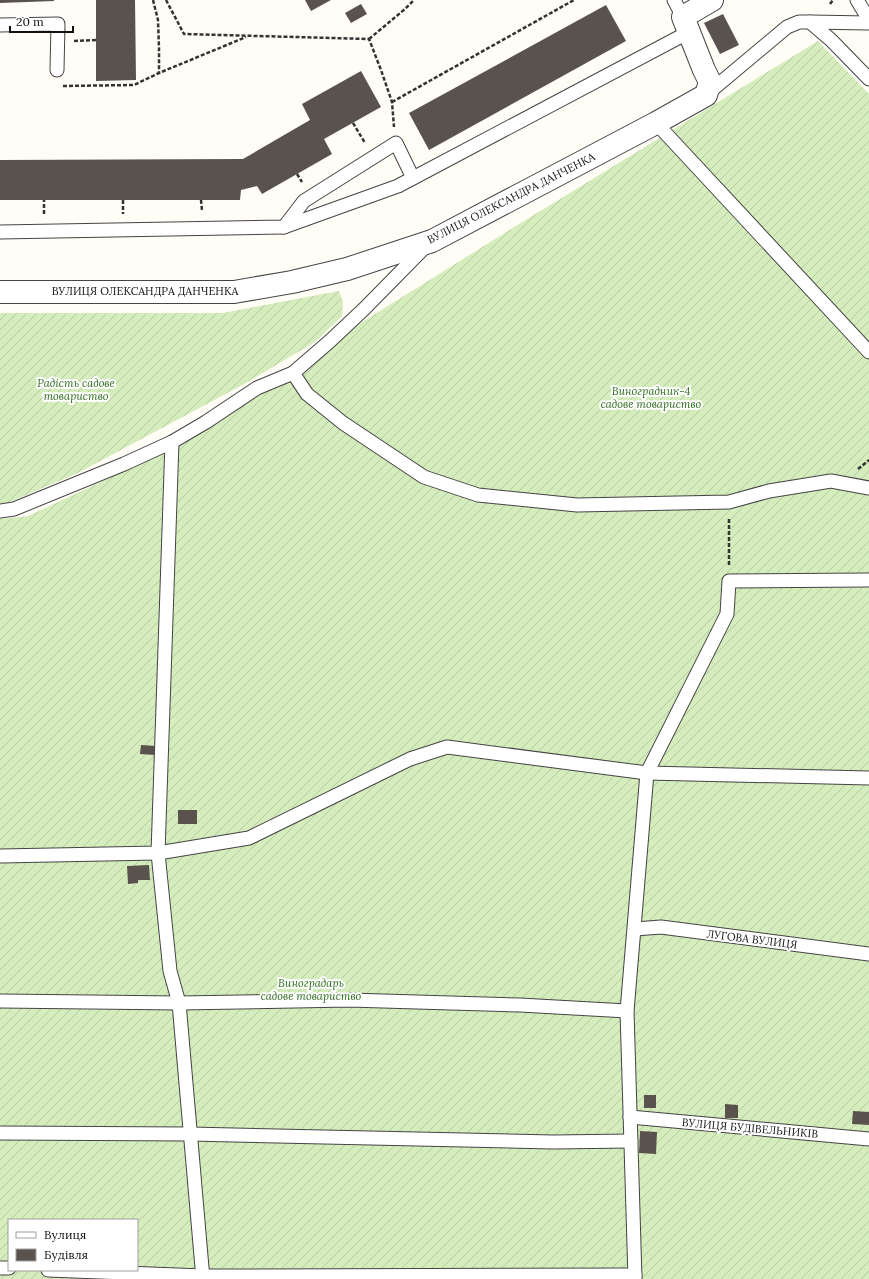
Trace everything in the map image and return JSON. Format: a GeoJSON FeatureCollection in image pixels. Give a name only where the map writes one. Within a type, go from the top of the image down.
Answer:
{"type":"FeatureCollection","features":[{"type":"Feature","properties":{"kind":"street"},"geometry":{"type":"LineString","coordinates":[[706,95],[710,82],[682,16],[712,0]]}},
{"type":"Feature","properties":{"kind":"street","name":"ВУЛИЦЯ ОЛЕКСАНДРА ДАНЧЕНКА"},"geometry":{"type":"LineString","coordinates":[[0,292],[234,292],[292,282],[347,269],[432,241],[706,95]]}},
{"type":"Feature","properties":{"kind":"lane"},"geometry":{"type":"LineString","coordinates":[[706,95],[787,27],[799,22],[869,21],[857,0]]}},
{"type":"Feature","properties":{"kind":"lane"},"geometry":{"type":"LineString","coordinates":[[0,232],[284,227],[398,186],[682,16]]}},
{"type":"Feature","properties":{"kind":"lane"},"geometry":{"type":"LineString","coordinates":[[810,22],[831,40],[869,79]]}},
{"type":"Feature","properties":{"kind":"lane"},"geometry":{"type":"LineString","coordinates":[[0,25],[58,24],[57,70]]}},
{"type":"Feature","properties":{"kind":"lane"},"geometry":{"type":"LineString","coordinates":[[656,123],[869,352]]}},
{"type":"Feature","properties":{"kind":"lane"},"geometry":{"type":"LineString","coordinates":[[284,227],[304,200],[396,143],[413,178]]}},
{"type":"Feature","properties":{"kind":"lane"},"geometry":{"type":"LineString","coordinates":[[0,511],[14,509],[124,464],[172,442],[206,422],[257,388],[293,373],[359,314],[432,241]]}},
{"type":"Feature","properties":{"kind":"lane"},"geometry":{"type":"LineString","coordinates":[[293,373],[307,394],[343,423],[424,477],[478,495],[578,505],[729,502],[769,491],[831,481],[869,488]]}},
{"type":"Feature","properties":{"kind":"lane"},"geometry":{"type":"LineString","coordinates":[[172,442],[158,853],[170,971],[179,1003],[203,1278]]}},
{"type":"Feature","properties":{"kind":"lane"},"geometry":{"type":"LineString","coordinates":[[67,1271],[203,1278],[635,1277],[628,1011],[647,773],[727,614],[729,581],[869,580]]}},
{"type":"Feature","properties":{"kind":"lane"},"geometry":{"type":"LineString","coordinates":[[0,856],[158,853],[248,838],[410,759],[447,747],[647,773],[869,778]]}},
{"type":"Feature","properties":{"kind":"lane","name":"ЛУГОВА ВУЛИЦЯ"},"geometry":{"type":"LineString","coordinates":[[635,929],[660,927],[869,954]]}},
{"type":"Feature","properties":{"kind":"lane"},"geometry":{"type":"LineString","coordinates":[[0,1001],[179,1003],[349,1000],[520,1005],[628,1011]]}},
{"type":"Feature","properties":{"kind":"lane","name":"ВУЛИЦЯ БУДІВЕЛЬНИКІВ"},"geometry":{"type":"LineString","coordinates":[[630,1117],[869,1139]]}},
{"type":"Feature","properties":{"kind":"lane"},"geometry":{"type":"LineString","coordinates":[[0,1132],[190,1134],[553,1142],[631,1141]]}},
{"type":"Feature","properties":{"kind":"path"},"geometry":{"type":"LineString","coordinates":[[153,0],[158,20],[160,48],[159,73]]}},
{"type":"Feature","properties":{"kind":"path"},"geometry":{"type":"LineString","coordinates":[[166,0],[184,34],[369,39],[414,0]]}},
{"type":"Feature","properties":{"kind":"path"},"geometry":{"type":"LineString","coordinates":[[392,102],[574,0]]}},
{"type":"Feature","properties":{"kind":"path"},"geometry":{"type":"LineString","coordinates":[[57,70],[57,86],[134,85],[248,36]]}},
{"type":"Feature","properties":{"kind":"path"},"geometry":{"type":"LineString","coordinates":[[369,39],[392,102],[396,143]]}},
{"type":"Feature","properties":{"kind":"path"},"geometry":{"type":"LineString","coordinates":[[58,41],[96,40]]}},
{"type":"Feature","properties":{"kind":"path"},"geometry":{"type":"LineString","coordinates":[[353,123],[373,157]]}},
{"type":"Feature","properties":{"kind":"path"},"geometry":{"type":"LineString","coordinates":[[729,502],[729,581]]}},
{"type":"Feature","properties":{"kind":"green space"},"geometry":{"type":"Polygon","coordinates":[[[818,41],[869,94],[869,1279],[0,1279],[0,519],[28,516],[167,451],[257,388],[511,229],[818,41]]]}},
{"type":"Feature","properties":{"kind":"green space","name":"Радість садове товариство"},"geometry":{"type":"Polygon","coordinates":[[[339,291],[343,302],[342,316],[315,342],[246,383],[78,473],[0,505],[0,313],[223,313],[339,291]]]}},
{"type":"Feature","properties":{"kind":"building"},"geometry":{"type":"Polygon","coordinates":[[[0,0],[54,0],[54,1],[0,3],[0,0]]]}},
{"type":"Feature","properties":{"kind":"building"},"geometry":{"type":"Polygon","coordinates":[[[96,0],[135,0],[136,80],[96,81],[96,0]]]}},
{"type":"Feature","properties":{"kind":"building"},"geometry":{"type":"Polygon","coordinates":[[[305,0],[331,0],[311,11],[305,0]]]}},
{"type":"Feature","properties":{"kind":"building"},"geometry":{"type":"Polygon","coordinates":[[[361,4],[367,14],[351,23],[345,13],[361,4]]]}},
{"type":"Feature","properties":{"kind":"building"},"geometry":{"type":"Polygon","coordinates":[[[606,5],[626,41],[429,150],[409,113],[606,5]]]}},
{"type":"Feature","properties":{"kind":"building"},"geometry":{"type":"Polygon","coordinates":[[[723,14],[739,45],[720,54],[704,23],[723,14]]]}},
{"type":"Feature","properties":{"kind":"building"},"geometry":{"type":"Polygon","coordinates":[[[361,71],[381,107],[324,139],[332,154],[262,194],[257,186],[241,190],[240,200],[0,200],[0,160],[243,159],[310,120],[302,104],[361,71]]]}},
{"type":"Feature","properties":{"kind":"building"},"geometry":{"type":"Polygon","coordinates":[[[141,745],[156,746],[155,755],[140,754],[141,745]]]}},
{"type":"Feature","properties":{"kind":"building"},"geometry":{"type":"Polygon","coordinates":[[[178,810],[197,810],[197,824],[178,824],[178,810]]]}},
{"type":"Feature","properties":{"kind":"building"},"geometry":{"type":"Polygon","coordinates":[[[149,865],[150,880],[138,880],[138,883],[128,884],[127,866],[149,865]]]}},
{"type":"Feature","properties":{"kind":"building"},"geometry":{"type":"Polygon","coordinates":[[[644,1095],[656,1095],[656,1108],[644,1108],[644,1095]]]}},
{"type":"Feature","properties":{"kind":"building"},"geometry":{"type":"Polygon","coordinates":[[[725,1104],[738,1105],[738,1118],[725,1118],[725,1104]]]}},
{"type":"Feature","properties":{"kind":"building"},"geometry":{"type":"Polygon","coordinates":[[[853,1111],[869,1112],[869,1125],[852,1124],[853,1111]]]}},
{"type":"Feature","properties":{"kind":"building"},"geometry":{"type":"Polygon","coordinates":[[[640,1131],[657,1132],[656,1154],[639,1153],[640,1131]]]}},
{"type":"Feature","properties":{"kind":"park label","name":"Виноградник-4 садове товариство"},"geometry":{"type":"Point","coordinates":[651,397]}},
{"type":"Feature","properties":{"kind":"park label","name":"Виноградарь садове товариство"},"geometry":{"type":"Point","coordinates":[311,989]}}]}
